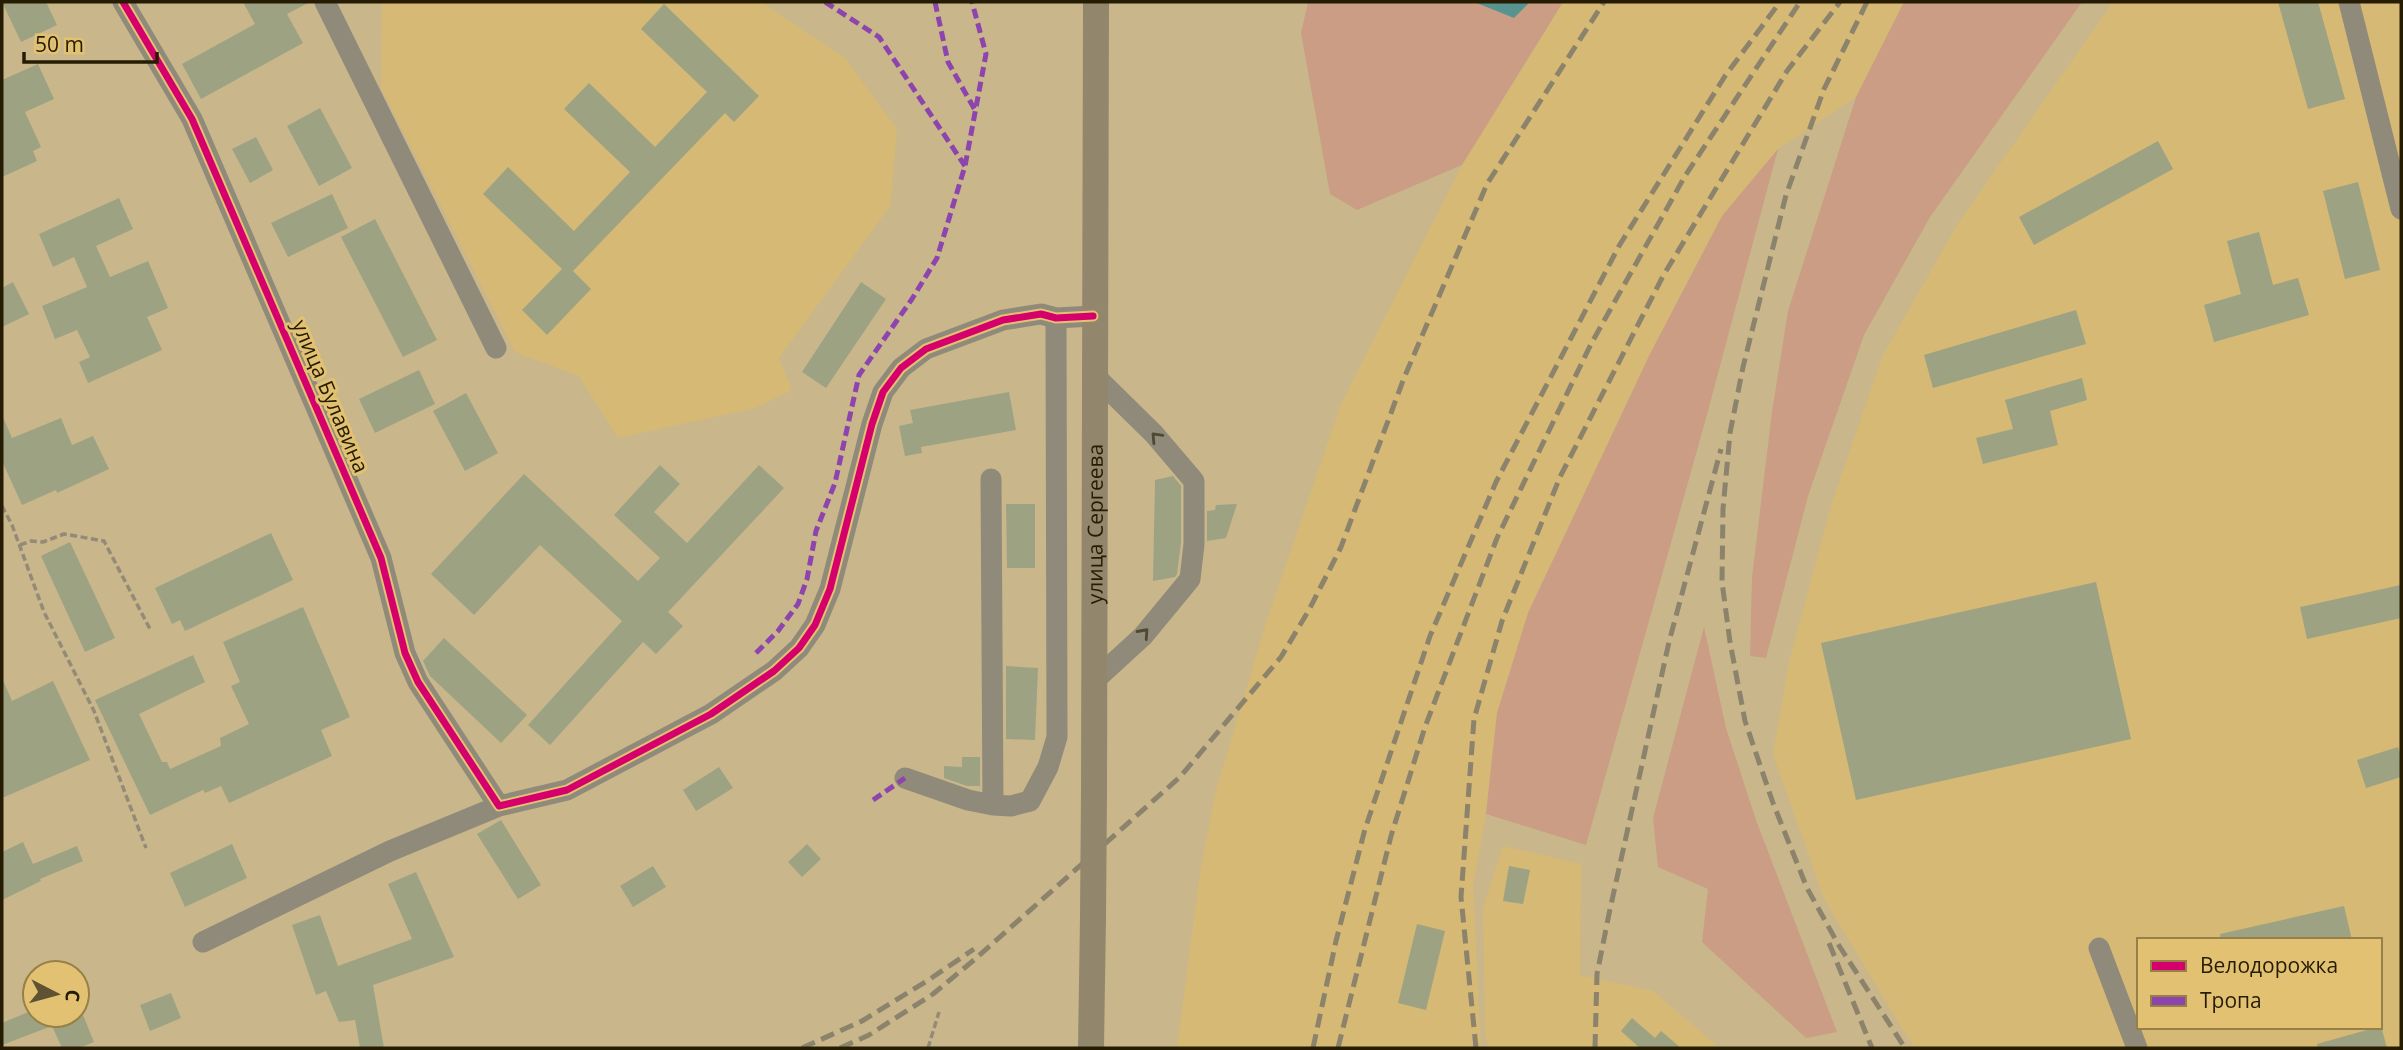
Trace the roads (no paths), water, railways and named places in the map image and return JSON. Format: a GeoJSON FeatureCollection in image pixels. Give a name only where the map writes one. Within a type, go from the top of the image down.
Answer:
{"type":"FeatureCollection","features":[{"type":"Feature","properties":{"kind":"main road","name":"улица Сергеева"},"geometry":{"type":"LineString","coordinates":[[1091,1048],[1095,680],[1096,377],[1093,316],[1096,2]]}},
{"type":"Feature","properties":{"kind":"street","name":"улица Булавина"},"geometry":{"type":"LineString","coordinates":[[122,2],[198,132],[381,558],[405,653],[418,681],[499,806]]}},
{"type":"Feature","properties":{"kind":"street"},"geometry":{"type":"LineString","coordinates":[[325,2],[496,348]]}},
{"type":"Feature","properties":{"kind":"street"},"geometry":{"type":"LineString","coordinates":[[2348,2],[2401,209]]}},
{"type":"Feature","properties":{"kind":"street"},"geometry":{"type":"LineString","coordinates":[[203,942],[390,851],[499,806],[568,790],[711,714],[774,671],[799,648],[815,625],[830,589],[872,424],[883,392],[901,368],[926,349],[1003,320],[1041,314],[1056,318],[1093,316]]}},
{"type":"Feature","properties":{"kind":"street"},"geometry":{"type":"LineString","coordinates":[[905,778],[968,800],[1011,807],[1030,801],[1048,767],[1056,737],[1056,318]]}},
{"type":"Feature","properties":{"kind":"street"},"geometry":{"type":"LineString","coordinates":[[1095,680],[1143,636],[1190,579],[1194,544],[1194,481],[1154,435],[1096,377]]}},
{"type":"Feature","properties":{"kind":"street"},"geometry":{"type":"LineString","coordinates":[[991,478],[993,805]]}},
{"type":"Feature","properties":{"kind":"street"},"geometry":{"type":"LineString","coordinates":[[2099,947],[2137,1048]]}},
{"type":"Feature","properties":{"kind":"water"},"geometry":{"type":"Polygon","coordinates":[[[1474,2],[1530,2],[1514,18],[1474,2]]]}},
{"type":"Feature","properties":{"kind":"railway"},"geometry":{"type":"LineString","coordinates":[[840,1048],[869,1035],[933,994],[974,960],[1180,777],[1281,657],[1341,547],[1404,378],[1487,184],[1604,2]]}},
{"type":"Feature","properties":{"kind":"railway"},"geometry":{"type":"LineString","coordinates":[[1313,1048],[1336,941],[1365,829],[1430,636],[1496,482],[1619,246],[1725,76],[1780,2]]}},
{"type":"Feature","properties":{"kind":"railway"},"geometry":{"type":"LineString","coordinates":[[1338,1048],[1391,836],[1425,727],[1497,538],[1591,344],[1685,176],[1800,2]]}},
{"type":"Feature","properties":{"kind":"railway"},"geometry":{"type":"LineString","coordinates":[[1476,1048],[1461,897],[1474,719],[1502,621],[1560,477],[1663,276],[1787,71],[1840,2]]}},
{"type":"Feature","properties":{"kind":"railway"},"geometry":{"type":"LineString","coordinates":[[1867,2],[1824,89],[1786,195],[1743,367],[1730,433],[1723,509],[1722,582],[1745,721],[1773,803],[1807,888],[1838,944],[1905,1048]]}},
{"type":"Feature","properties":{"kind":"railway"},"geometry":{"type":"LineString","coordinates":[[1595,1048],[1597,974],[1609,914],[1669,642],[1721,449]]}},
{"type":"Feature","properties":{"kind":"railway"},"geometry":{"type":"LineString","coordinates":[[1829,943],[1872,1048]]}},
{"type":"Feature","properties":{"kind":"railway"},"geometry":{"type":"LineString","coordinates":[[802,1048],[862,1021],[974,949]]}}]}
